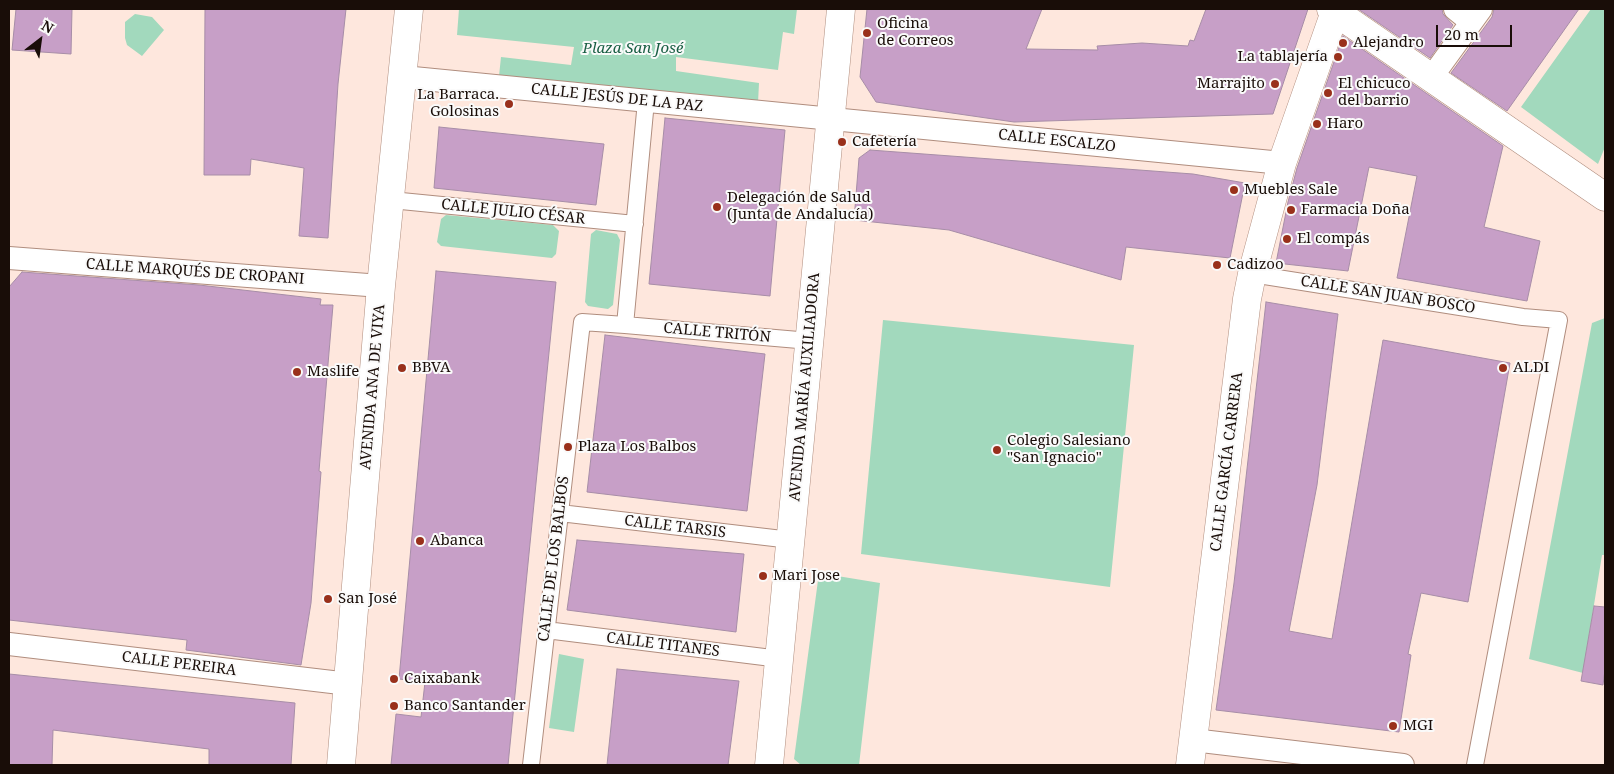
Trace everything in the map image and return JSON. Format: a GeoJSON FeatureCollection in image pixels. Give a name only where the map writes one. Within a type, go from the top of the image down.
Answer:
{"type":"FeatureCollection","features":[{"type":"Feature","properties":{"kind":"street","name":"AVENIDA ANA DE VIYA"},"geometry":{"type":"LineString","coordinates":[[341,765],[381,286],[409,9]]}},
{"type":"Feature","properties":{"kind":"street","name":"AVENIDA MARÍA AUXILIADORA"},"geometry":{"type":"LineString","coordinates":[[770,765],[841,9]]}},
{"type":"Feature","properties":{"kind":"street"},"geometry":{"type":"LineString","coordinates":[[1335,10],[1605,197]]}},
{"type":"Feature","properties":{"kind":"street","name":"CALLE GARCÍA CARRERA"},"geometry":{"type":"LineString","coordinates":[[1192,752],[1246,309],[1252,274],[1282,163],[1335,10]]}},
{"type":"Feature","properties":{"kind":"street"},"geometry":{"type":"LineString","coordinates":[[1432,78],[1470,13]]}},
{"type":"Feature","properties":{"kind":"street","name":"CALLE JESÚS DE LA PAZ"},"geometry":{"type":"LineString","coordinates":[[403,77],[831,119]]}},
{"type":"Feature","properties":{"kind":"street"},"geometry":{"type":"LineString","coordinates":[[625,325],[646,101]]}},
{"type":"Feature","properties":{"kind":"street","name":"CALLE ESCALZO"},"geometry":{"type":"LineString","coordinates":[[831,119],[1282,163]]}},
{"type":"Feature","properties":{"kind":"street","name":"CALLE JULIO CÉSAR"},"geometry":{"type":"LineString","coordinates":[[391,200],[634,224]]}},
{"type":"Feature","properties":{"kind":"street","name":"CALLE MARQUÉS DE CROPANI"},"geometry":{"type":"LineString","coordinates":[[9,258],[381,286]]}},
{"type":"Feature","properties":{"kind":"street","name":"CALLE SAN JUAN BOSCO"},"geometry":{"type":"LineString","coordinates":[[1252,274],[1523,317],[1559,320],[1475,765]]}},
{"type":"Feature","properties":{"kind":"street","name":"CALLE DE LOS BALBOS"},"geometry":{"type":"LineString","coordinates":[[531,765],[582,322],[625,325]]}},
{"type":"Feature","properties":{"kind":"street","name":"CALLE TRITÓN"},"geometry":{"type":"LineString","coordinates":[[625,325],[810,341]]}},
{"type":"Feature","properties":{"kind":"street","name":"CALLE TARSIS"},"geometry":{"type":"LineString","coordinates":[[560,513],[790,540]]}},
{"type":"Feature","properties":{"kind":"street","name":"CALLE TITANES"},"geometry":{"type":"LineString","coordinates":[[546,630],[780,659]]}},
{"type":"Feature","properties":{"kind":"street","name":"CALLE PEREIRA"},"geometry":{"type":"LineString","coordinates":[[9,644],[349,684]]}},
{"type":"Feature","properties":{"kind":"street"},"geometry":{"type":"LineString","coordinates":[[1192,752],[1403,765]]}},
{"type":"Feature","properties":{"kind":"green space","name":"Plaza San José"},"geometry":{"type":"Polygon","coordinates":[[[459,9],[797,9],[794,34],[783,32],[778,70],[676,57],[676,71],[759,83],[758,103],[499,76],[501,57],[571,65],[574,47],[457,35],[459,9]]]}},
{"type":"Feature","properties":{"kind":"green space"},"geometry":{"type":"Polygon","coordinates":[[[1591,9],[1605,9],[1605,147],[1598,164],[1521,107],[1591,9]]]}},
{"type":"Feature","properties":{"kind":"green space"},"geometry":{"type":"Polygon","coordinates":[[[135,14],[152,17],[164,30],[142,56],[127,45],[125,38],[125,22],[135,14]]]}},
{"type":"Feature","properties":{"kind":"green space"},"geometry":{"type":"Polygon","coordinates":[[[446,215],[553,225],[559,231],[556,254],[552,258],[441,246],[437,242],[441,219],[446,215]]]}},
{"type":"Feature","properties":{"kind":"green space"},"geometry":{"type":"Polygon","coordinates":[[[596,230],[617,234],[620,240],[613,305],[608,309],[588,306],[585,302],[591,234],[596,230]]]}},
{"type":"Feature","properties":{"kind":"green space"},"geometry":{"type":"Polygon","coordinates":[[[1605,318],[1605,555],[1602,555],[1583,673],[1529,659],[1592,323],[1605,318]]]}},
{"type":"Feature","properties":{"kind":"green space","name":"Colegio Salesiano \"San Ignacio\""},"geometry":{"type":"Polygon","coordinates":[[[883,320],[1134,345],[1110,587],[861,554],[883,320]]]}},
{"type":"Feature","properties":{"kind":"green space"},"geometry":{"type":"Polygon","coordinates":[[[819,573],[880,583],[859,765],[801,765],[794,759],[819,573]]]}},
{"type":"Feature","properties":{"kind":"green space"},"geometry":{"type":"Polygon","coordinates":[[[559,654],[584,659],[574,732],[549,728],[559,654]]]}},
{"type":"Feature","properties":{"kind":"building"},"geometry":{"type":"Polygon","coordinates":[[[16,9],[72,9],[71,54],[12,50],[16,9]]]}},
{"type":"Feature","properties":{"kind":"building"},"geometry":{"type":"Polygon","coordinates":[[[205,9],[346,9],[338,84],[328,238],[299,236],[304,168],[251,159],[250,175],[204,175],[205,9]]]}},
{"type":"Feature","properties":{"kind":"building"},"geometry":{"type":"Polygon","coordinates":[[[867,9],[1042,9],[1026,49],[1098,50],[1097,46],[1142,43],[1188,46],[1190,40],[1194,41],[1206,9],[1308,9],[1273,114],[1014,122],[876,102],[860,77],[867,9]]]}},
{"type":"Feature","properties":{"kind":"building"},"geometry":{"type":"Polygon","coordinates":[[[1358,9],[1442,9],[1443,14],[1453,25],[1430,58],[1358,9]]]}},
{"type":"Feature","properties":{"kind":"building"},"geometry":{"type":"Polygon","coordinates":[[[1494,9],[1579,9],[1507,111],[1451,73],[1492,17],[1494,9]]]}},
{"type":"Feature","properties":{"kind":"building"},"geometry":{"type":"Polygon","coordinates":[[[1343,36],[1503,146],[1484,227],[1540,241],[1527,301],[1397,278],[1417,176],[1369,167],[1348,271],[1276,263],[1297,168],[1343,36]]]}},
{"type":"Feature","properties":{"kind":"building","name":"Delegación de Salud (Junta de Andalucía)"},"geometry":{"type":"Polygon","coordinates":[[[665,118],[785,130],[770,296],[649,284],[665,118]]]}},
{"type":"Feature","properties":{"kind":"building"},"geometry":{"type":"Polygon","coordinates":[[[439,127],[604,144],[596,205],[434,188],[439,127]]]}},
{"type":"Feature","properties":{"kind":"building"},"geometry":{"type":"Polygon","coordinates":[[[870,150],[1193,174],[1245,183],[1230,258],[1126,247],[1121,280],[949,230],[854,220],[859,158],[870,150]]]}},
{"type":"Feature","properties":{"kind":"building"},"geometry":{"type":"Polygon","coordinates":[[[436,271],[556,282],[508,765],[391,765],[396,714],[421,717],[425,682],[399,679],[436,271]]]}},
{"type":"Feature","properties":{"kind":"building"},"geometry":{"type":"Polygon","coordinates":[[[22,272],[199,285],[321,299],[320,305],[333,305],[319,471],[321,472],[311,603],[301,665],[186,650],[187,640],[9,620],[9,287],[22,272]]]}},
{"type":"Feature","properties":{"kind":"building"},"geometry":{"type":"Polygon","coordinates":[[[1266,302],[1338,314],[1317,485],[1289,631],[1332,639],[1383,340],[1510,363],[1468,602],[1421,593],[1408,654],[1411,655],[1399,732],[1216,710],[1234,583],[1266,302]]]}},
{"type":"Feature","properties":{"kind":"building"},"geometry":{"type":"Polygon","coordinates":[[[605,335],[765,354],[747,511],[587,492],[605,335]]]}},
{"type":"Feature","properties":{"kind":"building"},"geometry":{"type":"Polygon","coordinates":[[[577,540],[744,554],[736,632],[567,610],[577,540]]]}},
{"type":"Feature","properties":{"kind":"building"},"geometry":{"type":"Polygon","coordinates":[[[1594,606],[1605,607],[1605,670],[1603,685],[1581,681],[1594,606]]]}},
{"type":"Feature","properties":{"kind":"building"},"geometry":{"type":"Polygon","coordinates":[[[617,669],[739,681],[728,765],[607,765],[617,669]]]}},
{"type":"Feature","properties":{"kind":"building"},"geometry":{"type":"Polygon","coordinates":[[[9,674],[295,703],[291,765],[209,765],[209,749],[53,730],[52,765],[9,765],[9,674]]]}},
{"type":"Feature","properties":{"kind":"place","name":"Oficina de Correos"},"geometry":{"type":"Point","coordinates":[867,33]}},
{"type":"Feature","properties":{"kind":"place","name":"Alejandro"},"geometry":{"type":"Point","coordinates":[1343,43]}},
{"type":"Feature","properties":{"kind":"place","name":"La tablajería"},"geometry":{"type":"Point","coordinates":[1338,57]}},
{"type":"Feature","properties":{"kind":"place","name":"Marrajito"},"geometry":{"type":"Point","coordinates":[1275,84]}},
{"type":"Feature","properties":{"kind":"place","name":"El chicuco del barrio"},"geometry":{"type":"Point","coordinates":[1328,93]}},
{"type":"Feature","properties":{"kind":"place","name":"La Barraca. Golosinas"},"geometry":{"type":"Point","coordinates":[509,104]}},
{"type":"Feature","properties":{"kind":"place","name":"Haro"},"geometry":{"type":"Point","coordinates":[1317,124]}},
{"type":"Feature","properties":{"kind":"place","name":"Cafetería"},"geometry":{"type":"Point","coordinates":[842,142]}},
{"type":"Feature","properties":{"kind":"place","name":"Muebles Sale"},"geometry":{"type":"Point","coordinates":[1234,190]}},
{"type":"Feature","properties":{"kind":"place","name":"Delegación de Salud (Junta de Andalucía)"},"geometry":{"type":"Point","coordinates":[717,207]}},
{"type":"Feature","properties":{"kind":"place","name":"Farmacia Doña"},"geometry":{"type":"Point","coordinates":[1291,210]}},
{"type":"Feature","properties":{"kind":"place","name":"El compás"},"geometry":{"type":"Point","coordinates":[1287,239]}},
{"type":"Feature","properties":{"kind":"place","name":"Cadizoo"},"geometry":{"type":"Point","coordinates":[1217,265]}},
{"type":"Feature","properties":{"kind":"place","name":"BBVA"},"geometry":{"type":"Point","coordinates":[402,368]}},
{"type":"Feature","properties":{"kind":"place","name":"ALDI"},"geometry":{"type":"Point","coordinates":[1503,368]}},
{"type":"Feature","properties":{"kind":"place","name":"Maslife"},"geometry":{"type":"Point","coordinates":[297,372]}},
{"type":"Feature","properties":{"kind":"place","name":"Plaza Los Balbos"},"geometry":{"type":"Point","coordinates":[568,447]}},
{"type":"Feature","properties":{"kind":"place","name":"Colegio Salesiano \"San Ignacio\""},"geometry":{"type":"Point","coordinates":[997,450]}},
{"type":"Feature","properties":{"kind":"place","name":"Abanca"},"geometry":{"type":"Point","coordinates":[420,541]}},
{"type":"Feature","properties":{"kind":"place","name":"Mari Jose"},"geometry":{"type":"Point","coordinates":[763,576]}},
{"type":"Feature","properties":{"kind":"place","name":"San José"},"geometry":{"type":"Point","coordinates":[328,599]}},
{"type":"Feature","properties":{"kind":"place","name":"Caixabank"},"geometry":{"type":"Point","coordinates":[394,679]}},
{"type":"Feature","properties":{"kind":"place","name":"Banco Santander"},"geometry":{"type":"Point","coordinates":[394,706]}},
{"type":"Feature","properties":{"kind":"place","name":"MGI"},"geometry":{"type":"Point","coordinates":[1393,726]}}]}
